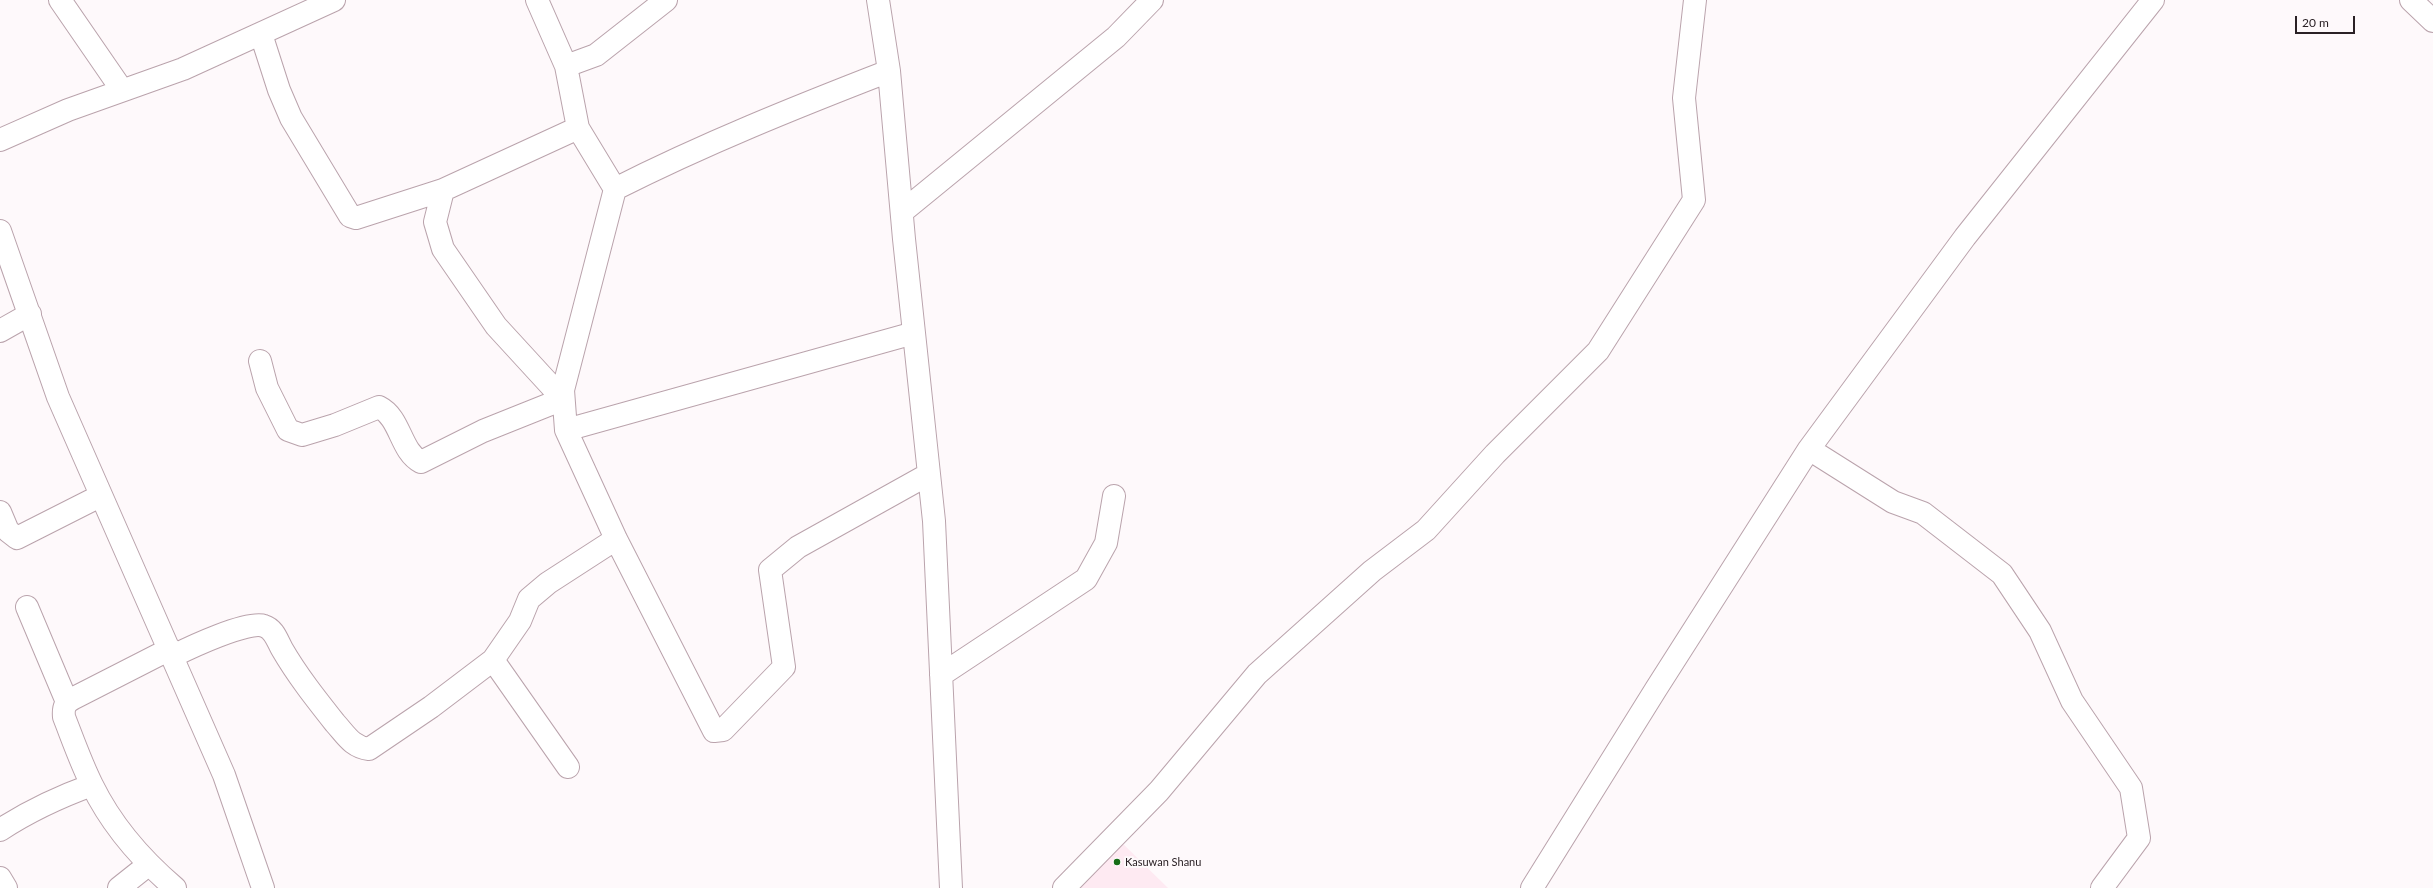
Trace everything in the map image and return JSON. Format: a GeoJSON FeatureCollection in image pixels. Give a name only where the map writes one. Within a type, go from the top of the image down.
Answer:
{"type":"FeatureCollection","features":[{"type":"Feature","properties":{"kind":"street"},"geometry":{"type":"LineString","coordinates":[[60,0],[122,90]]}},
{"type":"Feature","properties":{"kind":"street"},"geometry":{"type":"LineString","coordinates":[[0,140],[68,110],[183,69],[334,0]]}},
{"type":"Feature","properties":{"kind":"street"},"geometry":{"type":"LineString","coordinates":[[537,0],[566,66],[578,128],[615,190],[563,390],[566,430],[616,539],[706,718],[714,731],[718,732],[723,730],[784,667],[770,570],[798,547],[929,474]]}},
{"type":"Feature","properties":{"kind":"street"},"geometry":{"type":"LineString","coordinates":[[566,66],[596,55],[666,0]]}},
{"type":"Feature","properties":{"kind":"street"},"geometry":{"type":"LineString","coordinates":[[878,0],[889,71],[934,521],[951,888]]}},
{"type":"Feature","properties":{"kind":"street"},"geometry":{"type":"LineString","coordinates":[[902,212],[1116,37],[1152,0]]}},
{"type":"Feature","properties":{"kind":"street"},"geometry":{"type":"LineString","coordinates":[[1064,888],[1160,791],[1257,674],[1372,571],[1426,530],[1495,454],[1598,350],[1694,200],[1684,98],[1695,0]]}},
{"type":"Feature","properties":{"kind":"street"},"geometry":{"type":"LineString","coordinates":[[1532,888],[1660,682],[1809,449],[1965,237],[2153,0]]}},
{"type":"Feature","properties":{"kind":"street"},"geometry":{"type":"LineString","coordinates":[[2411,0],[2433,22]]}},
{"type":"Feature","properties":{"kind":"street"},"geometry":{"type":"LineString","coordinates":[[261,34],[279,90],[291,118],[350,216],[356,218],[365,217],[443,190],[578,128]]}},
{"type":"Feature","properties":{"kind":"street"},"geometry":{"type":"LineString","coordinates":[[615,190],[669,162],[788,110],[889,71]]}},
{"type":"Feature","properties":{"kind":"street"},"geometry":{"type":"LineString","coordinates":[[443,190],[435,222],[444,249],[496,326],[563,399]]}},
{"type":"Feature","properties":{"kind":"street"},"geometry":{"type":"LineString","coordinates":[[0,231],[58,397],[100,496],[171,652],[224,775],[263,888]]}},
{"type":"Feature","properties":{"kind":"street"},"geometry":{"type":"LineString","coordinates":[[0,331],[30,314]]}},
{"type":"Feature","properties":{"kind":"street"},"geometry":{"type":"LineString","coordinates":[[566,430],[914,333]]}},
{"type":"Feature","properties":{"kind":"street"},"geometry":{"type":"LineString","coordinates":[[260,361],[267,388],[288,430],[302,435],[335,425],[379,407],[389,412],[412,454],[421,462],[483,431],[563,399]]}},
{"type":"Feature","properties":{"kind":"street"},"geometry":{"type":"LineString","coordinates":[[1809,449],[1893,502],[1923,513],[2002,574],[2040,631],[2072,701],[2131,788],[2139,838],[2102,888]]}},
{"type":"Feature","properties":{"kind":"street"},"geometry":{"type":"LineString","coordinates":[[0,512],[8,531],[17,538],[100,496]]}},
{"type":"Feature","properties":{"kind":"street"},"geometry":{"type":"LineString","coordinates":[[941,675],[1086,580],[1106,543],[1114,496]]}},
{"type":"Feature","properties":{"kind":"street"},"geometry":{"type":"LineString","coordinates":[[176,888],[148,865],[117,827],[92,785],[64,717],[63,709],[67,702],[171,652],[259,624],[266,626],[273,631],[286,655],[318,702],[353,744],[369,749],[432,707],[493,660],[520,621],[529,599],[548,582],[616,539]]}},
{"type":"Feature","properties":{"kind":"street"},"geometry":{"type":"LineString","coordinates":[[26,607],[67,702]]}},
{"type":"Feature","properties":{"kind":"street"},"geometry":{"type":"LineString","coordinates":[[493,660],[568,767]]}},
{"type":"Feature","properties":{"kind":"street"},"geometry":{"type":"LineString","coordinates":[[0,830],[24,814],[64,795],[92,785]]}},
{"type":"Feature","properties":{"kind":"street"},"geometry":{"type":"LineString","coordinates":[[119,888],[148,865]]}},
{"type":"Feature","properties":{"kind":"street"},"geometry":{"type":"LineString","coordinates":[[0,878],[6,888]]}},
{"type":"Feature","properties":{"kind":"shaded area","name":"Kasuwan Shanu"},"geometry":{"type":"Polygon","coordinates":[[[1115,836],[1168,888],[1067,888],[1115,836]]]}},
{"type":"Feature","properties":{"kind":"place","name":"Kasuwan Shanu"},"geometry":{"type":"Point","coordinates":[1117,862]}}]}
